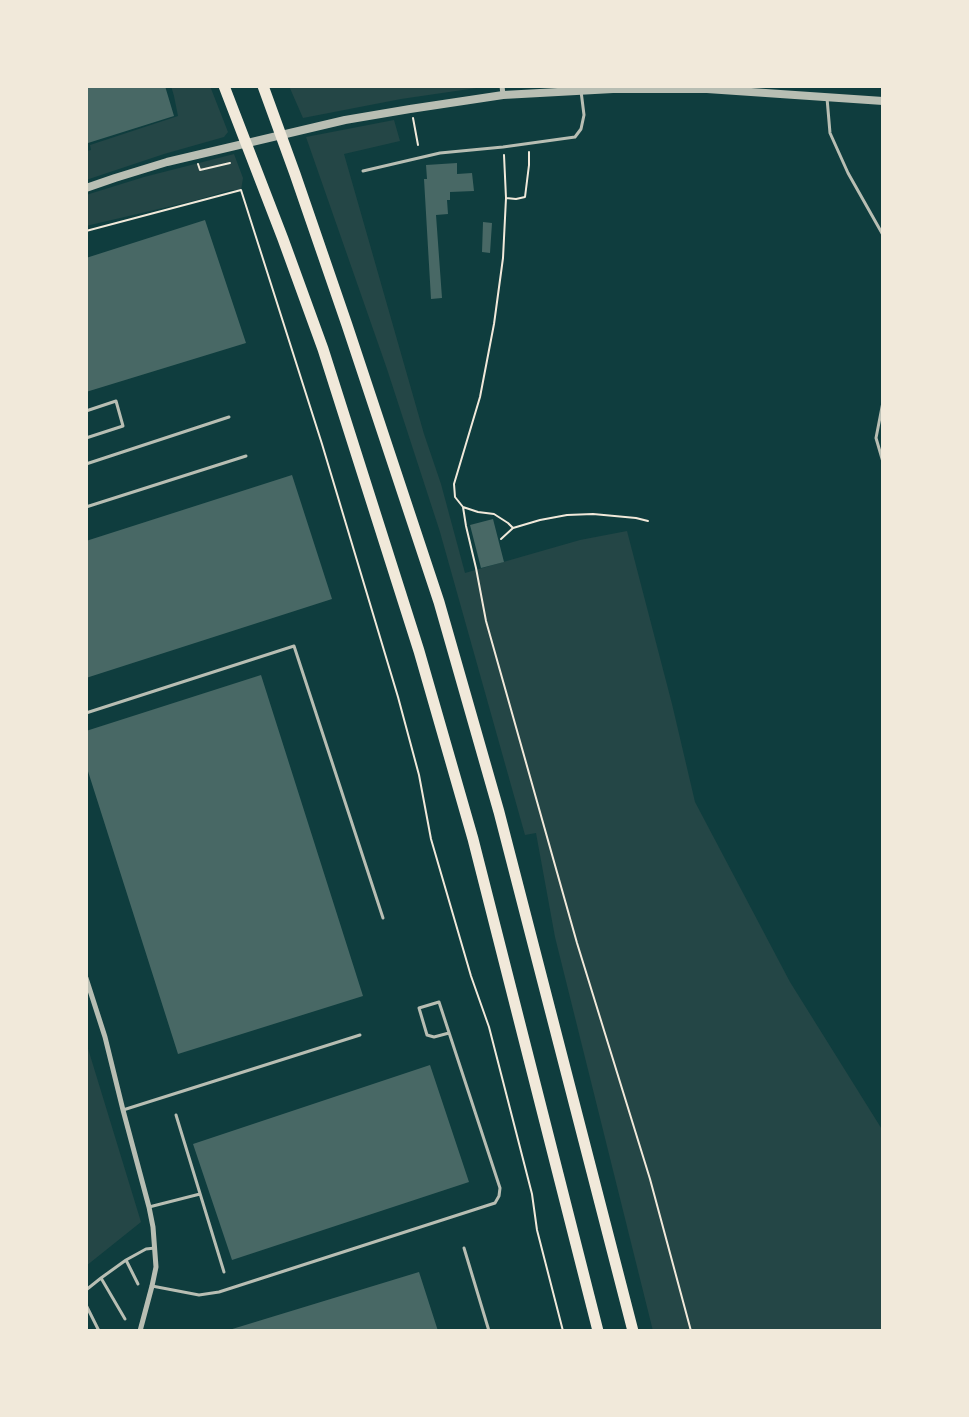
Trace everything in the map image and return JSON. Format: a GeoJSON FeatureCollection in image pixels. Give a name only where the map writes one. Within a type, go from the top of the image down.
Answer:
{"type":"FeatureCollection","features":[{"type":"Feature","properties":{"kind":"highway"},"geometry":{"type":"LineString","coordinates":[[224,86],[323,349],[419,651],[473,839],[598,1331]]}},
{"type":"Feature","properties":{"kind":"highway"},"geometry":{"type":"LineString","coordinates":[[263,86],[347,325],[439,602],[499,812],[633,1331]]}},
{"type":"Feature","properties":{"kind":"street"},"geometry":{"type":"LineString","coordinates":[[502,86],[503,95]]}},
{"type":"Feature","properties":{"kind":"street"},"geometry":{"type":"LineString","coordinates":[[86,188],[167,162],[345,120],[503,95],[613,89],[707,89],[883,101]]}},
{"type":"Feature","properties":{"kind":"street"},"geometry":{"type":"LineString","coordinates":[[86,978],[105,1037],[149,1207],[156,1267],[140,1331]]}},
{"type":"Feature","properties":{"kind":"lane"},"geometry":{"type":"LineString","coordinates":[[363,171],[440,153],[575,137],[581,130],[584,115],[581,91]]}},
{"type":"Feature","properties":{"kind":"lane"},"geometry":{"type":"LineString","coordinates":[[827,97],[830,133],[848,174],[883,235]]}},
{"type":"Feature","properties":{"kind":"lane"},"geometry":{"type":"LineString","coordinates":[[86,411],[116,401],[123,426],[86,438]]}},
{"type":"Feature","properties":{"kind":"lane"},"geometry":{"type":"LineString","coordinates":[[883,402],[876,438],[883,462]]}},
{"type":"Feature","properties":{"kind":"lane"},"geometry":{"type":"LineString","coordinates":[[86,464],[229,417]]}},
{"type":"Feature","properties":{"kind":"lane"},"geometry":{"type":"LineString","coordinates":[[86,508],[246,456]]}},
{"type":"Feature","properties":{"kind":"lane"},"geometry":{"type":"LineString","coordinates":[[86,713],[294,646],[383,918]]}},
{"type":"Feature","properties":{"kind":"lane"},"geometry":{"type":"LineString","coordinates":[[152,1286],[199,1295],[219,1292],[495,1203],[499,1196],[500,1188],[440,1002],[419,1008],[427,1035],[434,1037],[449,1033]]}},
{"type":"Feature","properties":{"kind":"lane"},"geometry":{"type":"LineString","coordinates":[[123,1110],[360,1035]]}},
{"type":"Feature","properties":{"kind":"lane"},"geometry":{"type":"LineString","coordinates":[[176,1116],[224,1272]]}},
{"type":"Feature","properties":{"kind":"lane"},"geometry":{"type":"LineString","coordinates":[[149,1207],[200,1194]]}},
{"type":"Feature","properties":{"kind":"lane"},"geometry":{"type":"LineString","coordinates":[[86,1290],[126,1260],[146,1249],[155,1248]]}},
{"type":"Feature","properties":{"kind":"lane"},"geometry":{"type":"LineString","coordinates":[[464,1248],[489,1331]]}},
{"type":"Feature","properties":{"kind":"lane"},"geometry":{"type":"LineString","coordinates":[[126,1260],[138,1284]]}},
{"type":"Feature","properties":{"kind":"lane"},"geometry":{"type":"LineString","coordinates":[[102,1278],[125,1319]]}},
{"type":"Feature","properties":{"kind":"lane"},"geometry":{"type":"LineString","coordinates":[[86,1305],[99,1331]]}},
{"type":"Feature","properties":{"kind":"path"},"geometry":{"type":"LineString","coordinates":[[410,109],[418,145]]}},
{"type":"Feature","properties":{"kind":"path"},"geometry":{"type":"LineString","coordinates":[[506,198],[516,199],[525,197],[530,165],[528,144]]}},
{"type":"Feature","properties":{"kind":"path"},"geometry":{"type":"LineString","coordinates":[[503,147],[506,198],[503,258],[480,397],[454,484],[455,497],[463,507],[491,640],[577,943],[650,1179],[691,1331]]}},
{"type":"Feature","properties":{"kind":"path"},"geometry":{"type":"LineString","coordinates":[[197,161],[200,170],[230,162]]}},
{"type":"Feature","properties":{"kind":"path"},"geometry":{"type":"LineString","coordinates":[[86,231],[241,190],[322,444],[398,697],[419,776],[430,839],[471,976],[489,1027],[532,1194],[537,1230],[563,1331]]}},
{"type":"Feature","properties":{"kind":"path"},"geometry":{"type":"LineString","coordinates":[[463,507],[478,512],[494,514],[512,528]]}},
{"type":"Feature","properties":{"kind":"path"},"geometry":{"type":"LineString","coordinates":[[502,538],[512,528],[567,515],[593,514],[648,521]]}},
{"type":"Feature","properties":{"kind":"shaded area"},"geometry":{"type":"Polygon","coordinates":[[[171,86],[210,86],[228,132],[224,137],[164,154],[86,180],[86,151],[91,150],[90,145],[178,116],[171,86]]]}},
{"type":"Feature","properties":{"kind":"shaded area"},"geometry":{"type":"Polygon","coordinates":[[[289,86],[490,86],[401,99],[303,118],[289,86]]]}},
{"type":"Feature","properties":{"kind":"shaded area"},"geometry":{"type":"Polygon","coordinates":[[[394,120],[400,141],[344,154],[424,434],[441,484],[465,573],[580,540],[627,531],[672,704],[695,802],[790,982],[883,1131],[883,1331],[653,1331],[555,937],[536,833],[525,835],[440,532],[387,369],[306,137],[394,120]]]}},
{"type":"Feature","properties":{"kind":"shaded area"},"geometry":{"type":"Polygon","coordinates":[[[234,154],[243,178],[241,190],[231,190],[197,200],[86,226],[86,195],[144,177],[234,154]]]}},
{"type":"Feature","properties":{"kind":"shaded area"},"geometry":{"type":"Polygon","coordinates":[[[86,1042],[141,1222],[86,1266],[86,1042]]]}},
{"type":"Feature","properties":{"kind":"building"},"geometry":{"type":"Polygon","coordinates":[[[86,86],[165,86],[174,116],[88,143],[86,137],[86,86]]]}},
{"type":"Feature","properties":{"kind":"building"},"geometry":{"type":"Polygon","coordinates":[[[457,163],[457,174],[472,173],[474,191],[450,192],[450,200],[447,200],[448,214],[436,215],[442,298],[431,299],[424,179],[427,179],[426,165],[457,163]]]}},
{"type":"Feature","properties":{"kind":"building"},"geometry":{"type":"Polygon","coordinates":[[[205,220],[246,343],[86,392],[86,258],[205,220]]]}},
{"type":"Feature","properties":{"kind":"building"},"geometry":{"type":"Polygon","coordinates":[[[483,222],[492,223],[490,253],[482,252],[483,222]]]}},
{"type":"Feature","properties":{"kind":"building"},"geometry":{"type":"Polygon","coordinates":[[[292,475],[332,599],[86,678],[86,541],[292,475]]]}},
{"type":"Feature","properties":{"kind":"building"},"geometry":{"type":"Polygon","coordinates":[[[493,519],[504,562],[481,568],[470,525],[493,519]]]}},
{"type":"Feature","properties":{"kind":"building"},"geometry":{"type":"Polygon","coordinates":[[[261,675],[363,996],[178,1054],[86,765],[86,731],[261,675]]]}},
{"type":"Feature","properties":{"kind":"building"},"geometry":{"type":"Polygon","coordinates":[[[430,1065],[469,1182],[232,1260],[193,1144],[430,1065]]]}},
{"type":"Feature","properties":{"kind":"building"},"geometry":{"type":"Polygon","coordinates":[[[419,1272],[438,1331],[229,1331],[229,1330],[419,1272]]]}}]}
